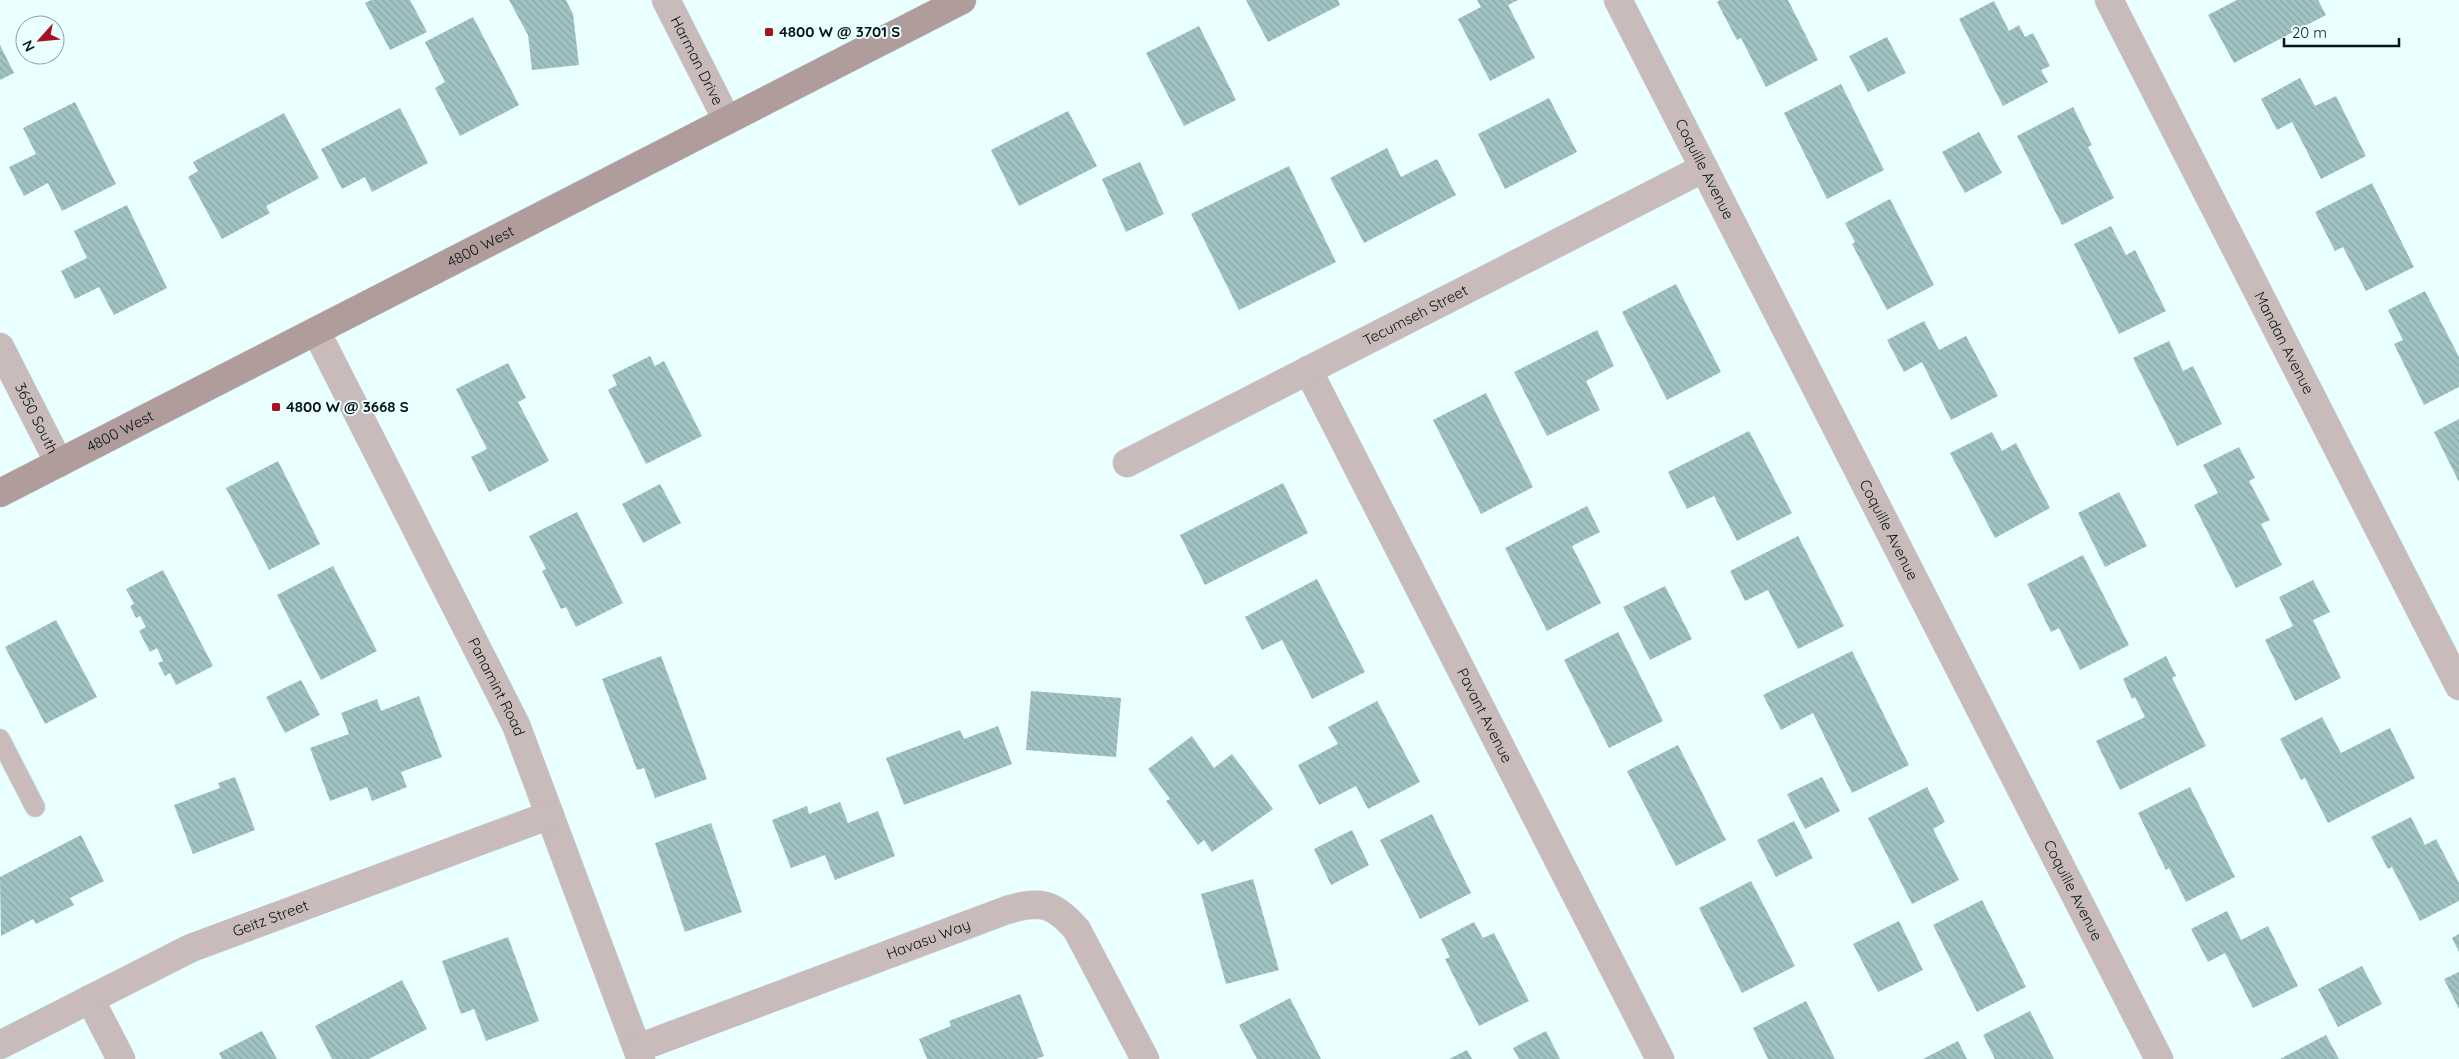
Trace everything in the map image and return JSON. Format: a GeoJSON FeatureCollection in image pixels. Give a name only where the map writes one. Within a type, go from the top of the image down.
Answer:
{"type":"FeatureCollection","features":[{"type":"Feature","properties":{"kind":"main road","name":"4800 West"},"geometry":{"type":"LineString","coordinates":[[0,493],[962,0]]}},
{"type":"Feature","properties":{"kind":"street","name":"Harman Drive"},"geometry":{"type":"LineString","coordinates":[[666,0],[727,120]]}},
{"type":"Feature","properties":{"kind":"street","name":"Coquille Avenue"},"geometry":{"type":"LineString","coordinates":[[1618,0],[2159,1059]]}},
{"type":"Feature","properties":{"kind":"street","name":"Mandan Avenue"},"geometry":{"type":"LineString","coordinates":[[2109,0],[2459,686]]}},
{"type":"Feature","properties":{"kind":"street","name":"Tecumseh Street"},"geometry":{"type":"LineString","coordinates":[[1127,463],[1704,168]]}},
{"type":"Feature","properties":{"kind":"street","name":"Panamint Road"},"geometry":{"type":"LineString","coordinates":[[316,331],[505,701],[525,748],[639,1054]]}},
{"type":"Feature","properties":{"kind":"street","name":"3650 South"},"geometry":{"type":"LineString","coordinates":[[0,347],[59,463]]}},
{"type":"Feature","properties":{"kind":"street","name":"Pavant Avenue"},"geometry":{"type":"LineString","coordinates":[[1308,370],[1660,1059]]}},
{"type":"Feature","properties":{"kind":"street","name":"Geitz Street"},"geometry":{"type":"LineString","coordinates":[[0,1045],[191,948],[550,815]]}},
{"type":"Feature","properties":{"kind":"street","name":"Havasu Way"},"geometry":{"type":"LineString","coordinates":[[639,1054],[1007,910],[1036,904],[1050,905],[1065,916],[1077,930],[1145,1059]]}},
{"type":"Feature","properties":{"kind":"street"},"geometry":{"type":"LineString","coordinates":[[90,999],[121,1059]]}},
{"type":"Feature","properties":{"kind":"lane"},"geometry":{"type":"LineString","coordinates":[[0,739],[35,807]]}},
{"type":"Feature","properties":{"kind":"building"},"geometry":{"type":"Polygon","coordinates":[[[371,0],[410,0],[427,32],[390,50],[365,3],[371,0]]]}},
{"type":"Feature","properties":{"kind":"building"},"geometry":{"type":"Polygon","coordinates":[[[509,0],[566,0],[573,14],[579,65],[532,70],[528,35],[509,0]]]}},
{"type":"Feature","properties":{"kind":"building"},"geometry":{"type":"Polygon","coordinates":[[[1246,0],[1338,0],[1340,5],[1268,42],[1246,0]]]}},
{"type":"Feature","properties":{"kind":"building"},"geometry":{"type":"Polygon","coordinates":[[[1477,0],[1518,0],[1508,5],[1535,58],[1490,81],[1458,19],[1481,7],[1477,0]]]}},
{"type":"Feature","properties":{"kind":"building"},"geometry":{"type":"Polygon","coordinates":[[[1720,0],[1788,0],[1818,60],[1766,87],[1741,38],[1737,40],[1717,2],[1720,0]]]}},
{"type":"Feature","properties":{"kind":"building"},"geometry":{"type":"Polygon","coordinates":[[[2237,0],[2318,0],[2326,15],[2234,63],[2208,15],[2237,0]]]}},
{"type":"Feature","properties":{"kind":"building"},"geometry":{"type":"Polygon","coordinates":[[[1994,1],[2009,31],[2019,25],[2025,37],[2033,33],[2050,66],[2041,70],[2048,82],[2003,106],[1959,19],[1994,1]]]}},
{"type":"Feature","properties":{"kind":"building"},"geometry":{"type":"Polygon","coordinates":[[[473,17],[519,105],[460,136],[435,88],[445,82],[425,42],[473,17]]]}},
{"type":"Feature","properties":{"kind":"building"},"geometry":{"type":"Polygon","coordinates":[[[1199,26],[1236,100],[1184,126],[1146,53],[1199,26]]]}},
{"type":"Feature","properties":{"kind":"building"},"geometry":{"type":"Polygon","coordinates":[[[1887,37],[1906,73],[1868,92],[1849,56],[1887,37]]]}},
{"type":"Feature","properties":{"kind":"building"},"geometry":{"type":"Polygon","coordinates":[[[0,45],[14,73],[0,80],[0,45]]]}},
{"type":"Feature","properties":{"kind":"building"},"geometry":{"type":"Polygon","coordinates":[[[2300,78],[2315,106],[2336,96],[2366,156],[2321,179],[2292,122],[2277,130],[2261,99],[2300,78]]]}},
{"type":"Feature","properties":{"kind":"building"},"geometry":{"type":"Polygon","coordinates":[[[1841,84],[1884,170],[1827,199],[1784,113],[1841,84]]]}},
{"type":"Feature","properties":{"kind":"building"},"geometry":{"type":"Polygon","coordinates":[[[1549,98],[1577,152],[1505,189],[1478,134],[1549,98]]]}},
{"type":"Feature","properties":{"kind":"building"},"geometry":{"type":"Polygon","coordinates":[[[75,102],[116,184],[62,211],[48,183],[24,196],[9,167],[36,154],[23,128],[75,102]]]}},
{"type":"Feature","properties":{"kind":"building"},"geometry":{"type":"Polygon","coordinates":[[[2073,107],[2092,145],[2088,147],[2114,198],[2062,225],[2017,136],[2073,107]]]}},
{"type":"Feature","properties":{"kind":"building"},"geometry":{"type":"Polygon","coordinates":[[[400,108],[428,163],[372,192],[365,177],[342,189],[321,149],[400,108]]]}},
{"type":"Feature","properties":{"kind":"building"},"geometry":{"type":"Polygon","coordinates":[[[1068,111],[1097,166],[1019,206],[991,150],[1068,111]]]}},
{"type":"Feature","properties":{"kind":"building"},"geometry":{"type":"Polygon","coordinates":[[[284,113],[319,178],[266,206],[270,213],[222,239],[188,177],[198,171],[193,162],[284,113]]]}},
{"type":"Feature","properties":{"kind":"building"},"geometry":{"type":"Polygon","coordinates":[[[1979,132],[2002,173],[1965,193],[1942,152],[1979,132]]]}},
{"type":"Feature","properties":{"kind":"building"},"geometry":{"type":"Polygon","coordinates":[[[1387,148],[1401,177],[1437,159],[1456,195],[1364,243],[1330,178],[1387,148]]]}},
{"type":"Feature","properties":{"kind":"building"},"geometry":{"type":"Polygon","coordinates":[[[1140,162],[1164,214],[1126,232],[1102,179],[1140,162]]]}},
{"type":"Feature","properties":{"kind":"building"},"geometry":{"type":"Polygon","coordinates":[[[1289,166],[1336,262],[1239,310],[1191,214],[1289,166]]]}},
{"type":"Feature","properties":{"kind":"building"},"geometry":{"type":"Polygon","coordinates":[[[2372,183],[2414,267],[2366,291],[2343,247],[2335,251],[2315,212],[2372,183]]]}},
{"type":"Feature","properties":{"kind":"building"},"geometry":{"type":"Polygon","coordinates":[[[1890,199],[1934,285],[1887,310],[1852,244],[1855,242],[1845,223],[1890,199]]]}},
{"type":"Feature","properties":{"kind":"building"},"geometry":{"type":"Polygon","coordinates":[[[127,205],[167,288],[114,315],[99,287],[75,299],[61,271],[87,258],[74,231],[127,205]]]}},
{"type":"Feature","properties":{"kind":"building"},"geometry":{"type":"Polygon","coordinates":[[[2111,226],[2126,255],[2135,250],[2166,311],[2119,334],[2074,244],[2111,226]]]}},
{"type":"Feature","properties":{"kind":"building"},"geometry":{"type":"Polygon","coordinates":[[[1676,284],[1721,372],[1667,400],[1622,312],[1676,284]]]}},
{"type":"Feature","properties":{"kind":"building"},"geometry":{"type":"Polygon","coordinates":[[[2425,291],[2459,357],[2459,387],[2424,405],[2394,344],[2403,340],[2388,310],[2425,291]]]}},
{"type":"Feature","properties":{"kind":"building"},"geometry":{"type":"Polygon","coordinates":[[[1924,321],[1939,350],[1966,336],[1998,396],[1951,420],[1922,362],[1904,372],[1887,340],[1924,321]]]}},
{"type":"Feature","properties":{"kind":"building"},"geometry":{"type":"Polygon","coordinates":[[[1597,330],[1614,366],[1586,381],[1600,410],[1547,436],[1514,372],[1597,330]]]}},
{"type":"Feature","properties":{"kind":"building"},"geometry":{"type":"Polygon","coordinates":[[[2169,341],[2183,371],[2193,366],[2222,424],[2177,446],[2133,358],[2169,341]]]}},
{"type":"Feature","properties":{"kind":"building"},"geometry":{"type":"Polygon","coordinates":[[[650,356],[655,366],[664,361],[702,436],[646,464],[608,390],[617,385],[612,375],[650,356]]]}},
{"type":"Feature","properties":{"kind":"building"},"geometry":{"type":"Polygon","coordinates":[[[508,363],[526,398],[518,402],[549,461],[489,492],[471,457],[487,449],[456,389],[508,363]]]}},
{"type":"Feature","properties":{"kind":"building"},"geometry":{"type":"Polygon","coordinates":[[[1486,393],[1533,487],[1481,514],[1433,420],[1486,393]]]}},
{"type":"Feature","properties":{"kind":"building"},"geometry":{"type":"Polygon","coordinates":[[[2459,419],[2459,482],[2434,432],[2459,419]]]}},
{"type":"Feature","properties":{"kind":"building"},"geometry":{"type":"Polygon","coordinates":[[[1749,431],[1792,513],[1737,541],[1714,496],[1687,509],[1668,472],[1749,431]]]}},
{"type":"Feature","properties":{"kind":"building"},"geometry":{"type":"Polygon","coordinates":[[[1992,432],[2002,451],[2016,443],[2050,508],[1995,538],[1950,453],[1992,432]]]}},
{"type":"Feature","properties":{"kind":"building"},"geometry":{"type":"Polygon","coordinates":[[[2239,447],[2255,478],[2249,481],[2270,520],[2261,524],[2282,565],[2236,588],[2194,505],[2218,493],[2203,465],[2239,447]]]}},
{"type":"Feature","properties":{"kind":"building"},"geometry":{"type":"Polygon","coordinates":[[[278,461],[320,544],[269,570],[226,488],[278,461]]]}},
{"type":"Feature","properties":{"kind":"building"},"geometry":{"type":"Polygon","coordinates":[[[1283,483],[1308,533],[1205,585],[1180,535],[1283,483]]]}},
{"type":"Feature","properties":{"kind":"building"},"geometry":{"type":"Polygon","coordinates":[[[660,484],[681,523],[643,543],[622,504],[660,484]]]}},
{"type":"Feature","properties":{"kind":"building"},"geometry":{"type":"Polygon","coordinates":[[[2119,492],[2147,546],[2105,567],[2078,513],[2119,492]]]}},
{"type":"Feature","properties":{"kind":"building"},"geometry":{"type":"Polygon","coordinates":[[[1587,506],[1600,532],[1572,546],[1601,603],[1547,631],[1505,548],[1587,506]]]}},
{"type":"Feature","properties":{"kind":"building"},"geometry":{"type":"Polygon","coordinates":[[[577,512],[623,603],[576,627],[566,607],[561,609],[542,571],[546,569],[529,536],[577,512]]]}},
{"type":"Feature","properties":{"kind":"building"},"geometry":{"type":"Polygon","coordinates":[[[1798,536],[1844,626],[1798,649],[1768,590],[1745,601],[1730,571],[1798,536]]]}},
{"type":"Feature","properties":{"kind":"building"},"geometry":{"type":"Polygon","coordinates":[[[2083,555],[2129,645],[2080,670],[2059,628],[2051,632],[2027,584],[2083,555]]]}},
{"type":"Feature","properties":{"kind":"building"},"geometry":{"type":"Polygon","coordinates":[[[333,566],[377,651],[321,680],[277,595],[333,566]]]}},
{"type":"Feature","properties":{"kind":"building"},"geometry":{"type":"Polygon","coordinates":[[[163,570],[213,666],[176,685],[170,673],[165,676],[158,663],[163,661],[157,648],[150,652],[139,631],[146,627],[140,616],[136,618],[130,606],[134,604],[126,589],[163,570]]]}},
{"type":"Feature","properties":{"kind":"building"},"geometry":{"type":"Polygon","coordinates":[[[1317,579],[1365,672],[1312,699],[1282,640],[1262,650],[1245,617],[1317,579]]]}},
{"type":"Feature","properties":{"kind":"building"},"geometry":{"type":"Polygon","coordinates":[[[2313,580],[2330,612],[2313,620],[2341,678],[2295,701],[2265,640],[2293,626],[2279,597],[2313,580]]]}},
{"type":"Feature","properties":{"kind":"building"},"geometry":{"type":"Polygon","coordinates":[[[1665,586],[1692,639],[1650,660],[1623,607],[1665,586]]]}},
{"type":"Feature","properties":{"kind":"building"},"geometry":{"type":"Polygon","coordinates":[[[56,620],[97,697],[45,724],[5,647],[56,620]]]}},
{"type":"Feature","properties":{"kind":"building"},"geometry":{"type":"Polygon","coordinates":[[[1618,632],[1663,721],[1609,748],[1564,660],[1618,632]]]}},
{"type":"Feature","properties":{"kind":"building"},"geometry":{"type":"Polygon","coordinates":[[[1852,651],[1909,765],[1852,793],[1813,713],[1781,730],[1763,695],[1852,651]]]}},
{"type":"Feature","properties":{"kind":"building"},"geometry":{"type":"Polygon","coordinates":[[[661,656],[707,779],[655,798],[644,768],[637,770],[602,679],[661,656]]]}},
{"type":"Feature","properties":{"kind":"building"},"geometry":{"type":"Polygon","coordinates":[[[2166,656],[2176,676],[2172,678],[2206,746],[2120,790],[2096,741],[2145,717],[2135,697],[2132,699],[2123,679],[2166,656]]]}},
{"type":"Feature","properties":{"kind":"building"},"geometry":{"type":"Polygon","coordinates":[[[301,680],[320,715],[285,733],[266,697],[301,680]]]}},
{"type":"Feature","properties":{"kind":"building"},"geometry":{"type":"Polygon","coordinates":[[[1031,691],[1121,698],[1116,757],[1026,750],[1031,691]]]}},
{"type":"Feature","properties":{"kind":"building"},"geometry":{"type":"Polygon","coordinates":[[[419,696],[442,757],[401,772],[407,787],[372,801],[367,787],[330,801],[310,748],[349,734],[341,713],[377,699],[381,711],[419,696]]]}},
{"type":"Feature","properties":{"kind":"building"},"geometry":{"type":"Polygon","coordinates":[[[1377,701],[1420,782],[1368,809],[1356,786],[1319,805],[1298,765],[1338,744],[1328,727],[1377,701]]]}},
{"type":"Feature","properties":{"kind":"building"},"geometry":{"type":"Polygon","coordinates":[[[2322,717],[2341,753],[2390,728],[2415,778],[2328,823],[2305,778],[2301,780],[2280,739],[2322,717]]]}},
{"type":"Feature","properties":{"kind":"building"},"geometry":{"type":"Polygon","coordinates":[[[998,726],[1012,764],[904,805],[886,758],[960,730],[964,739],[998,726]]]}},
{"type":"Feature","properties":{"kind":"building"},"geometry":{"type":"Polygon","coordinates":[[[1192,736],[1214,768],[1232,754],[1273,809],[1212,852],[1204,840],[1198,845],[1166,801],[1170,799],[1148,769],[1192,736]]]}},
{"type":"Feature","properties":{"kind":"building"},"geometry":{"type":"Polygon","coordinates":[[[1678,745],[1726,840],[1676,866],[1627,771],[1678,745]]]}},
{"type":"Feature","properties":{"kind":"building"},"geometry":{"type":"Polygon","coordinates":[[[235,777],[255,830],[193,854],[174,805],[220,788],[218,783],[235,777]]]}},
{"type":"Feature","properties":{"kind":"building"},"geometry":{"type":"Polygon","coordinates":[[[1822,777],[1840,811],[1805,829],[1787,794],[1822,777]]]}},
{"type":"Feature","properties":{"kind":"building"},"geometry":{"type":"Polygon","coordinates":[[[1927,787],[1945,822],[1933,829],[1959,880],[1912,904],[1868,818],[1927,787]]]}},
{"type":"Feature","properties":{"kind":"building"},"geometry":{"type":"Polygon","coordinates":[[[2190,787],[2235,877],[2186,902],[2169,868],[2166,870],[2138,813],[2190,787]]]}},
{"type":"Feature","properties":{"kind":"building"},"geometry":{"type":"Polygon","coordinates":[[[840,802],[848,823],[878,811],[895,856],[835,880],[825,855],[791,868],[772,820],[807,806],[809,814],[840,802]]]}},
{"type":"Feature","properties":{"kind":"building"},"geometry":{"type":"Polygon","coordinates":[[[1432,814],[1471,893],[1420,919],[1380,840],[1432,814]]]}},
{"type":"Feature","properties":{"kind":"building"},"geometry":{"type":"Polygon","coordinates":[[[2411,817],[2425,845],[2436,839],[2459,883],[2459,901],[2420,921],[2392,867],[2388,869],[2371,837],[2411,817]]]}},
{"type":"Feature","properties":{"kind":"building"},"geometry":{"type":"Polygon","coordinates":[[[1794,821],[1813,858],[1776,877],[1757,840],[1794,821]]]}},
{"type":"Feature","properties":{"kind":"building"},"geometry":{"type":"Polygon","coordinates":[[[711,823],[742,912],[685,932],[655,843],[711,823]]]}},
{"type":"Feature","properties":{"kind":"building"},"geometry":{"type":"Polygon","coordinates":[[[1352,830],[1369,865],[1331,885],[1314,849],[1352,830]]]}},
{"type":"Feature","properties":{"kind":"building"},"geometry":{"type":"Polygon","coordinates":[[[81,835],[104,881],[70,898],[74,905],[36,924],[33,919],[1,936],[0,877],[81,835]]]}},
{"type":"Feature","properties":{"kind":"building"},"geometry":{"type":"Polygon","coordinates":[[[1253,879],[1279,970],[1226,984],[1201,894],[1253,879]]]}},
{"type":"Feature","properties":{"kind":"building"},"geometry":{"type":"Polygon","coordinates":[[[1751,881],[1795,966],[1742,993],[1699,908],[1751,881]]]}},
{"type":"Feature","properties":{"kind":"building"},"geometry":{"type":"Polygon","coordinates":[[[1982,900],[2026,987],[1977,1012],[1933,925],[1982,900]]]}},
{"type":"Feature","properties":{"kind":"building"},"geometry":{"type":"Polygon","coordinates":[[[2227,911],[2241,940],[2268,926],[2298,986],[2253,1008],[2225,953],[2208,962],[2191,929],[2227,911]]]}},
{"type":"Feature","properties":{"kind":"building"},"geometry":{"type":"Polygon","coordinates":[[[1899,921],[1923,970],[1878,992],[1853,944],[1899,921]]]}},
{"type":"Feature","properties":{"kind":"building"},"geometry":{"type":"Polygon","coordinates":[[[1474,922],[1483,938],[1494,933],[1529,1001],[1479,1026],[1445,959],[1450,957],[1441,939],[1474,922]]]}},
{"type":"Feature","properties":{"kind":"building"},"geometry":{"type":"Polygon","coordinates":[[[2459,934],[2459,952],[2452,938],[2459,934]]]}},
{"type":"Feature","properties":{"kind":"building"},"geometry":{"type":"Polygon","coordinates":[[[508,937],[539,1021],[486,1041],[474,1009],[461,1014],[442,961],[508,937]]]}},
{"type":"Feature","properties":{"kind":"building"},"geometry":{"type":"Polygon","coordinates":[[[2362,966],[2382,1004],[2338,1027],[2318,989],[2362,966]]]}},
{"type":"Feature","properties":{"kind":"building"},"geometry":{"type":"Polygon","coordinates":[[[2459,972],[2459,1009],[2444,979],[2459,972]]]}},
{"type":"Feature","properties":{"kind":"building"},"geometry":{"type":"Polygon","coordinates":[[[402,980],[427,1029],[369,1059],[332,1059],[315,1026],[402,980]]]}},
{"type":"Feature","properties":{"kind":"building"},"geometry":{"type":"Polygon","coordinates":[[[1020,994],[1044,1056],[1036,1059],[927,1059],[919,1039],[951,1026],[949,1021],[1020,994]]]}},
{"type":"Feature","properties":{"kind":"building"},"geometry":{"type":"Polygon","coordinates":[[[1290,998],[1321,1059],[1257,1059],[1239,1025],[1290,998]]]}},
{"type":"Feature","properties":{"kind":"building"},"geometry":{"type":"Polygon","coordinates":[[[1806,1001],[1835,1059],[1768,1059],[1753,1028],[1806,1001]]]}},
{"type":"Feature","properties":{"kind":"building"},"geometry":{"type":"Polygon","coordinates":[[[2030,1011],[2054,1059],[1995,1059],[1983,1035],[2030,1011]]]}},
{"type":"Feature","properties":{"kind":"building"},"geometry":{"type":"Polygon","coordinates":[[[262,1031],[277,1059],[222,1059],[219,1053],[262,1031]]]}},
{"type":"Feature","properties":{"kind":"building"},"geometry":{"type":"Polygon","coordinates":[[[1546,1031],[1560,1059],[1519,1059],[1513,1048],[1546,1031]]]}},
{"type":"Feature","properties":{"kind":"building"},"geometry":{"type":"Polygon","coordinates":[[[2326,1035],[2339,1059],[2280,1059],[2326,1035]]]}},
{"type":"Feature","properties":{"kind":"building"},"geometry":{"type":"Polygon","coordinates":[[[1958,1041],[1967,1059],[1923,1059],[1958,1041]]]}},
{"type":"Feature","properties":{"kind":"building"},"geometry":{"type":"Polygon","coordinates":[[[1467,1050],[1472,1059],[1449,1059],[1467,1050]]]}},
{"type":"Feature","properties":{"kind":"place","name":"4800 W @ 3701 S"},"geometry":{"type":"Point","coordinates":[769,32]}},
{"type":"Feature","properties":{"kind":"place","name":"4800 W @ 3668 S"},"geometry":{"type":"Point","coordinates":[276,407]}}]}
